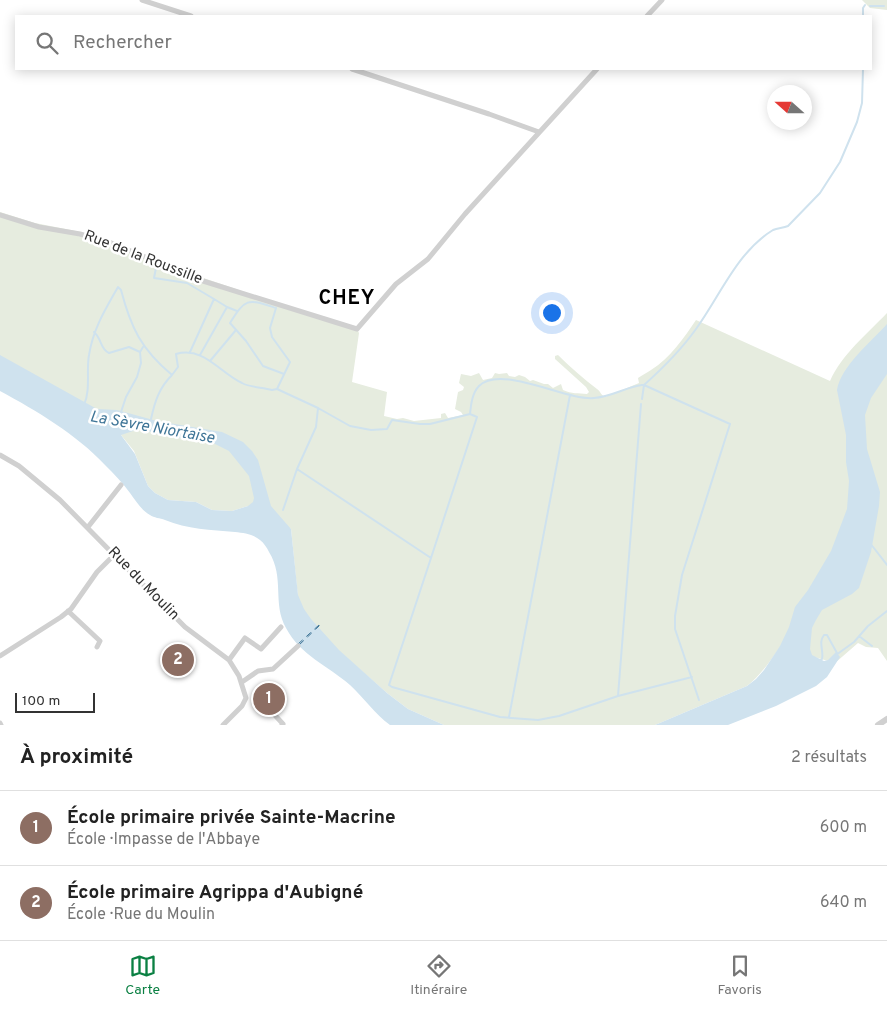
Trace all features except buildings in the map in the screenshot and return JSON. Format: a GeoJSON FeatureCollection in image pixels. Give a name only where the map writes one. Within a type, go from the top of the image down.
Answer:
{"type":"FeatureCollection","features":[{"type":"Feature","properties":{"kind":"street"},"geometry":{"type":"LineString","coordinates":[[142,0],[188,15]]}},
{"type":"Feature","properties":{"kind":"street"},"geometry":{"type":"LineString","coordinates":[[648,15],[662,0]]}},
{"type":"Feature","properties":{"kind":"street"},"geometry":{"type":"LineString","coordinates":[[355,70],[539,132],[596,70]]}},
{"type":"Feature","properties":{"kind":"street","name":"Rue de la Roussille"},"geometry":{"type":"LineString","coordinates":[[0,215],[39,227],[80,234],[109,242],[202,281],[357,329],[396,284],[428,259],[465,214],[539,132]]}},
{"type":"Feature","properties":{"kind":"street","name":"Rue du Moulin"},"geometry":{"type":"LineString","coordinates":[[0,455],[29,474],[60,500],[195,636],[229,660],[242,682]]}},
{"type":"Feature","properties":{"kind":"street"},"geometry":{"type":"LineString","coordinates":[[88,527],[121,485]]}},
{"type":"Feature","properties":{"kind":"street"},"geometry":{"type":"LineString","coordinates":[[0,656],[68,611],[79,599],[97,572],[114,555]]}},
{"type":"Feature","properties":{"kind":"street"},"geometry":{"type":"LineString","coordinates":[[68,611],[100,641],[97,647]]}},
{"type":"Feature","properties":{"kind":"street"},"geometry":{"type":"LineString","coordinates":[[229,660],[245,638],[261,650],[281,627]]}},
{"type":"Feature","properties":{"kind":"street"},"geometry":{"type":"LineString","coordinates":[[223,725],[242,706],[246,698],[242,682],[258,671],[273,669],[298,646]]}},
{"type":"Feature","properties":{"kind":"street"},"geometry":{"type":"LineString","coordinates":[[272,712],[282,725]]}},
{"type":"Feature","properties":{"kind":"street"},"geometry":{"type":"LineString","coordinates":[[878,725],[887,719]]}},
{"type":"Feature","properties":{"kind":"shaded area"},"geometry":{"type":"Polygon","coordinates":[[[862,0],[887,0],[887,10],[870,8],[862,0]]]}},
{"type":"Feature","properties":{"kind":"shaded area"},"geometry":{"type":"Polygon","coordinates":[[[0,212],[35,223],[81,232],[159,263],[283,305],[356,327],[359,333],[352,382],[387,392],[384,416],[414,421],[441,418],[441,414],[445,413],[448,418],[463,415],[455,409],[458,392],[463,390],[464,387],[459,383],[461,374],[471,376],[479,373],[483,380],[492,378],[495,373],[507,373],[509,376],[515,377],[519,375],[530,381],[548,384],[553,388],[561,384],[563,390],[587,394],[589,392],[586,387],[555,359],[555,356],[558,355],[605,397],[639,383],[638,378],[658,365],[670,354],[696,320],[830,381],[848,353],[887,313],[887,661],[878,648],[866,647],[858,643],[835,663],[780,647],[761,673],[747,686],[655,725],[444,725],[408,709],[300,617],[291,529],[248,506],[232,511],[212,510],[196,502],[168,500],[155,493],[148,486],[134,451],[121,435],[0,361],[0,212]]]}},
{"type":"Feature","properties":{"kind":"water"},"geometry":{"type":"Polygon","coordinates":[[[887,324],[887,374],[871,398],[865,415],[867,449],[880,492],[871,552],[859,588],[852,594],[822,610],[812,628],[810,649],[812,655],[824,661],[828,660],[836,652],[840,657],[827,677],[816,686],[776,706],[728,725],[655,725],[747,686],[764,670],[780,646],[789,627],[795,607],[808,590],[831,551],[847,509],[849,481],[846,462],[846,435],[837,390],[844,372],[850,363],[887,324]]]}},
{"type":"Feature","properties":{"kind":"water","name":"La Sèvre Niortaise"},"geometry":{"type":"Polygon","coordinates":[[[0,355],[97,409],[117,410],[157,421],[222,432],[243,442],[258,460],[271,506],[291,529],[298,595],[311,619],[339,650],[387,693],[408,709],[444,725],[390,725],[350,685],[299,646],[292,638],[282,619],[274,562],[260,540],[245,533],[190,527],[152,516],[141,508],[115,475],[82,443],[42,415],[0,391],[0,355]],[[139,429],[121,435],[135,454],[148,486],[155,493],[168,500],[196,502],[212,510],[232,511],[248,506],[253,502],[254,498],[249,476],[229,451],[209,441],[170,437],[139,429]]]}},
{"type":"Feature","properties":{"kind":"waterway"},"geometry":{"type":"LineString","coordinates":[[863,15],[865,5]]}},
{"type":"Feature","properties":{"kind":"waterway"},"geometry":{"type":"LineString","coordinates":[[870,6],[884,6]]}},
{"type":"Feature","properties":{"kind":"waterway"},"geometry":{"type":"LineString","coordinates":[[699,700],[675,629],[675,616],[682,575],[730,424],[644,385],[690,337],[730,275],[749,250],[773,230],[788,226],[820,193],[840,162],[857,122],[862,103],[863,70]]}},
{"type":"Feature","properties":{"kind":"waterway"},"geometry":{"type":"LineString","coordinates":[[156,268],[154,278],[187,283],[214,299]]}},
{"type":"Feature","properties":{"kind":"waterway"},"geometry":{"type":"LineString","coordinates":[[84,405],[87,393],[88,361],[93,337],[118,287],[121,290],[133,327],[145,347],[172,375],[178,367],[176,354],[195,354],[203,357],[234,379],[246,385],[272,390],[277,389]]}},
{"type":"Feature","properties":{"kind":"waterway"},"geometry":{"type":"LineString","coordinates":[[190,352],[214,299],[227,307]]}},
{"type":"Feature","properties":{"kind":"waterway"},"geometry":{"type":"LineString","coordinates":[[284,374],[263,366],[246,341],[230,323],[244,304],[253,302],[276,308],[270,328],[272,337],[290,362],[277,389],[318,408]]}},
{"type":"Feature","properties":{"kind":"waterway"},"geometry":{"type":"LineString","coordinates":[[200,355],[227,307],[237,311]]}},
{"type":"Feature","properties":{"kind":"waterway"},"geometry":{"type":"LineString","coordinates":[[210,361],[236,330]]}},
{"type":"Feature","properties":{"kind":"waterway"},"geometry":{"type":"LineString","coordinates":[[94,332],[104,349],[109,353],[129,347],[140,352]]}},
{"type":"Feature","properties":{"kind":"waterway","name":"La Sèvre Niortaise"},"geometry":{"type":"LineString","coordinates":[[121,412],[126,397],[137,377],[141,363],[140,352],[143,347]]}},
{"type":"Feature","properties":{"kind":"waterway","name":"La Sèvre Niortaise"},"geometry":{"type":"LineString","coordinates":[[151,419],[158,395],[172,375]]}},
{"type":"Feature","properties":{"kind":"waterway"},"geometry":{"type":"LineString","coordinates":[[470,414],[473,396],[479,386],[489,380],[518,381],[567,394],[594,398],[644,385],[642,399]]}},
{"type":"Feature","properties":{"kind":"waterway"},"geometry":{"type":"LineString","coordinates":[[509,717],[570,395]]}},
{"type":"Feature","properties":{"kind":"waterway"},"geometry":{"type":"LineString","coordinates":[[618,696],[641,404]]}},
{"type":"Feature","properties":{"kind":"waterway"},"geometry":{"type":"LineString","coordinates":[[297,469],[316,427],[318,408],[350,426],[371,430],[387,429],[392,420],[430,424],[470,414],[477,417],[431,558]]}},
{"type":"Feature","properties":{"kind":"waterway"},"geometry":{"type":"LineString","coordinates":[[283,510],[297,469],[431,558],[389,685],[392,687],[500,717],[538,720],[559,716],[618,696],[692,677]]}},
{"type":"Feature","properties":{"kind":"waterway"},"geometry":{"type":"LineString","coordinates":[[870,543],[887,565]]}},
{"type":"Feature","properties":{"kind":"waterway"},"geometry":{"type":"LineString","coordinates":[[836,655],[854,642],[868,626],[887,611]]}},
{"type":"Feature","properties":{"kind":"waterway"},"geometry":{"type":"LineString","coordinates":[[819,661],[822,659],[821,641],[824,635],[827,635],[837,653]]}},
{"type":"Feature","properties":{"kind":"waterway"},"geometry":{"type":"LineString","coordinates":[[859,636],[872,646]]}},
{"type":"Feature","properties":{"kind":"ferry route"},"geometry":{"type":"LineString","coordinates":[[319,625],[298,646],[297,645],[319,625]]}},
{"type":"Feature","properties":{"kind":"place","name":"École primaire Agrippa d'Aubigné"},"geometry":{"type":"Point","coordinates":[178,660]}},
{"type":"Feature","properties":{"kind":"place","name":"École primaire privée Sainte-Macrine"},"geometry":{"type":"Point","coordinates":[269,699]}},
{"type":"Feature","properties":{"kind":"district","name":"CHEY"},"geometry":{"type":"Point","coordinates":[347,299]}}]}
